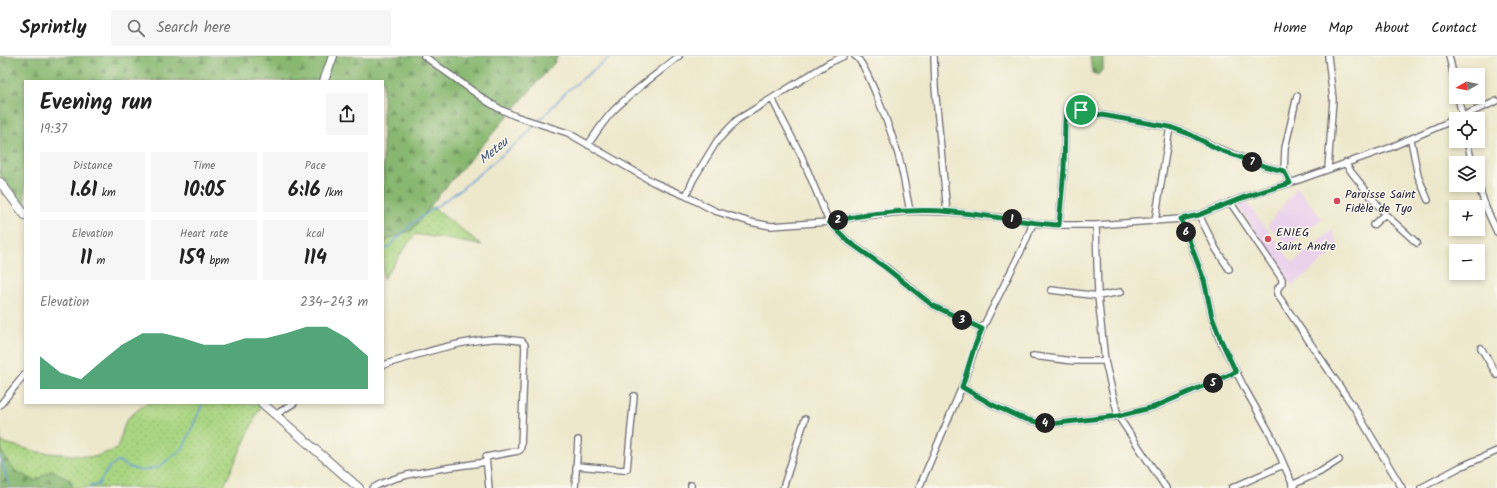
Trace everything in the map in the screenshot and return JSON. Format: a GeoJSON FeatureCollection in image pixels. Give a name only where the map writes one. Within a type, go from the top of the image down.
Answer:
{"type":"FeatureCollection","features":[{"type":"Feature","properties":{"kind":"street"},"geometry":{"type":"LineString","coordinates":[[324,80],[333,56]]}},
{"type":"Feature","properties":{"kind":"street"},"geometry":{"type":"LineString","coordinates":[[424,56],[500,109],[516,116],[568,133],[653,182],[686,196],[715,211],[750,222],[771,226],[829,222],[854,217],[910,211],[947,212],[1020,220],[1032,224],[1059,225],[1096,225],[1181,219],[1199,215],[1230,202],[1290,183],[1411,140],[1449,124]]}},
{"type":"Feature","properties":{"kind":"street"},"geometry":{"type":"LineString","coordinates":[[588,145],[613,111],[636,89],[657,75],[679,56]]}},
{"type":"Feature","properties":{"kind":"street"},"geometry":{"type":"LineString","coordinates":[[686,196],[717,141],[737,120],[829,63],[844,56]]}},
{"type":"Feature","properties":{"kind":"street"},"geometry":{"type":"LineString","coordinates":[[855,56],[859,58],[870,78],[898,154],[910,211]]}},
{"type":"Feature","properties":{"kind":"street"},"geometry":{"type":"LineString","coordinates":[[934,56],[935,95],[947,212]]}},
{"type":"Feature","properties":{"kind":"street"},"geometry":{"type":"LineString","coordinates":[[1328,56],[1333,99],[1328,169]]}},
{"type":"Feature","properties":{"kind":"street"},"geometry":{"type":"LineString","coordinates":[[1449,56],[1452,68]]}},
{"type":"Feature","properties":{"kind":"street"},"geometry":{"type":"LineString","coordinates":[[1290,183],[1284,171],[1286,139],[1297,96]]}},
{"type":"Feature","properties":{"kind":"street"},"geometry":{"type":"LineString","coordinates":[[772,99],[801,154],[829,222],[849,242],[886,268],[932,305],[982,329]]}},
{"type":"Feature","properties":{"kind":"street"},"geometry":{"type":"LineString","coordinates":[[1474,112],[1497,101]]}},
{"type":"Feature","properties":{"kind":"street"},"geometry":{"type":"LineString","coordinates":[[1059,225],[1064,169],[1065,121],[1067,115],[1073,110],[1081,110],[1170,127],[1189,134],[1220,150],[1264,166],[1284,171]]}},
{"type":"Feature","properties":{"kind":"street"},"geometry":{"type":"LineString","coordinates":[[1155,221],[1170,127]]}},
{"type":"Feature","properties":{"kind":"street"},"geometry":{"type":"LineString","coordinates":[[1411,140],[1418,176],[1428,200]]}},
{"type":"Feature","properties":{"kind":"street"},"geometry":{"type":"LineString","coordinates":[[1345,163],[1385,214],[1417,243]]}},
{"type":"Feature","properties":{"kind":"street"},"geometry":{"type":"LineString","coordinates":[[0,182],[24,213]]}},
{"type":"Feature","properties":{"kind":"street"},"geometry":{"type":"LineString","coordinates":[[1481,192],[1497,232]]}},
{"type":"Feature","properties":{"kind":"street"},"geometry":{"type":"LineString","coordinates":[[1230,202],[1282,279],[1282,283],[1278,288],[1277,294],[1355,409],[1402,488]]}},
{"type":"Feature","properties":{"kind":"street"},"geometry":{"type":"LineString","coordinates":[[1373,224],[1385,214]]}},
{"type":"Feature","properties":{"kind":"street"},"geometry":{"type":"LineString","coordinates":[[1199,215],[1216,250],[1229,269]]}},
{"type":"Feature","properties":{"kind":"street"},"geometry":{"type":"LineString","coordinates":[[1181,219],[1204,280],[1212,317],[1217,331],[1236,372],[1271,435],[1293,486],[1340,460]]}},
{"type":"Feature","properties":{"kind":"street"},"geometry":{"type":"LineString","coordinates":[[918,488],[962,387],[974,348],[982,329],[1025,243],[1032,224]]}},
{"type":"Feature","properties":{"kind":"street"},"geometry":{"type":"LineString","coordinates":[[1096,225],[1098,296],[1105,360],[1118,416],[1166,488]]}},
{"type":"Feature","properties":{"kind":"street"},"geometry":{"type":"LineString","coordinates":[[1051,290],[1098,296],[1121,292]]}},
{"type":"Feature","properties":{"kind":"street"},"geometry":{"type":"LineString","coordinates":[[384,366],[425,352],[470,342],[492,339],[522,341],[525,345],[520,450],[487,456],[486,462],[489,488]]}},
{"type":"Feature","properties":{"kind":"street"},"geometry":{"type":"LineString","coordinates":[[1481,348],[1497,375]]}},
{"type":"Feature","properties":{"kind":"street"},"geometry":{"type":"LineString","coordinates":[[1033,356],[1073,361],[1105,360]]}},
{"type":"Feature","properties":{"kind":"street"},"geometry":{"type":"LineString","coordinates":[[962,387],[993,405],[1032,421],[1050,424],[1118,416],[1154,407],[1236,372]]}},
{"type":"Feature","properties":{"kind":"street"},"geometry":{"type":"LineString","coordinates":[[0,405],[24,375]]}},
{"type":"Feature","properties":{"kind":"street"},"geometry":{"type":"LineString","coordinates":[[577,466],[623,470],[627,469],[634,396]]}},
{"type":"Feature","properties":{"kind":"street"},"geometry":{"type":"LineString","coordinates":[[263,404],[358,488]]}},
{"type":"Feature","properties":{"kind":"street"},"geometry":{"type":"LineString","coordinates":[[275,414],[292,404]]}},
{"type":"Feature","properties":{"kind":"street"},"geometry":{"type":"LineString","coordinates":[[782,488],[805,419]]}},
{"type":"Feature","properties":{"kind":"street"},"geometry":{"type":"LineString","coordinates":[[575,488],[578,440]]}},
{"type":"Feature","properties":{"kind":"street"},"geometry":{"type":"LineString","coordinates":[[1421,488],[1460,467],[1497,451]]}},
{"type":"Feature","properties":{"kind":"street"},"geometry":{"type":"LineString","coordinates":[[373,488],[404,476],[486,462]]}},
{"type":"Feature","properties":{"kind":"street"},"geometry":{"type":"LineString","coordinates":[[1232,488],[1283,465]]}},
{"type":"Feature","properties":{"kind":"shaded area"},"geometry":{"type":"Polygon","coordinates":[[[1297,187],[1322,219],[1289,246],[1268,225],[1297,187]]]}},
{"type":"Feature","properties":{"kind":"shaded area","name":"ENIEG Saint Andre"},"geometry":{"type":"Polygon","coordinates":[[[1245,201],[1293,263],[1332,230],[1339,248],[1292,286],[1238,205],[1245,201]]]}},
{"type":"Feature","properties":{"kind":"green space"},"geometry":{"type":"Polygon","coordinates":[[[0,56],[558,56],[555,62],[438,196],[412,230],[388,239],[384,245],[384,80],[24,80],[24,206],[0,175],[0,56]]]}},
{"type":"Feature","properties":{"kind":"green space"},"geometry":{"type":"Polygon","coordinates":[[[1090,56],[1103,56],[1103,69],[1098,75],[1092,73],[1090,56]]]}},
{"type":"Feature","properties":{"kind":"green space"},"geometry":{"type":"Polygon","coordinates":[[[431,206],[482,245],[415,234],[384,278],[384,245],[388,239],[412,230],[431,206]]]}},
{"type":"Feature","properties":{"kind":"green space"},"geometry":{"type":"Polygon","coordinates":[[[145,404],[262,404],[223,488],[73,488],[71,481],[35,481],[15,471],[2,453],[1,442],[38,452],[94,457],[117,449],[126,420],[145,404]]]}},
{"type":"Feature","properties":{"kind":"green space"},"geometry":{"type":"Polygon","coordinates":[[[0,431],[2,453],[15,471],[35,481],[52,470],[71,481],[73,488],[0,488],[0,431]]]}},
{"type":"Feature","properties":{"kind":"waterway","name":"Meteu"},"geometry":{"type":"LineString","coordinates":[[538,122],[567,91],[611,56]]}},
{"type":"Feature","properties":{"kind":"waterway","name":"Meteu"},"geometry":{"type":"LineString","coordinates":[[384,251],[413,223],[460,190],[526,135],[535,124]]}},
{"type":"Feature","properties":{"kind":"waterway","name":"Meteu"},"geometry":{"type":"LineString","coordinates":[[89,488],[90,486],[98,485],[109,467],[118,461],[141,471],[159,467],[183,448],[203,404]]}},
{"type":"Feature","properties":{"kind":"waterway"},"geometry":{"type":"LineString","coordinates":[[0,457],[10,488]]}},
{"type":"Feature","properties":{"kind":"place","name":"Paroisse Saint Fidèle de Tyo"},"geometry":{"type":"Point","coordinates":[1337,201]}},
{"type":"Feature","properties":{"kind":"place","name":"ENIEG Saint Andre"},"geometry":{"type":"Point","coordinates":[1268,239]}},
{"type":"Feature","properties":{"kind":"route"},"geometry":{"type":"LineString","coordinates":[[1073,110],[1081,110],[1170,127],[1189,134],[1220,150],[1264,166],[1284,171],[1290,183],[1230,202],[1191,218],[1181,219],[1204,280],[1212,317],[1236,372],[1154,407],[1118,416],[1050,424],[1019,417],[993,405],[962,387],[974,348],[982,329],[932,305],[910,289],[886,268],[849,242],[829,222],[854,217],[910,211],[952,212],[1020,220],[1032,224],[1059,225],[1064,169],[1066,132],[1065,121],[1067,115],[1073,110]]}}]}
